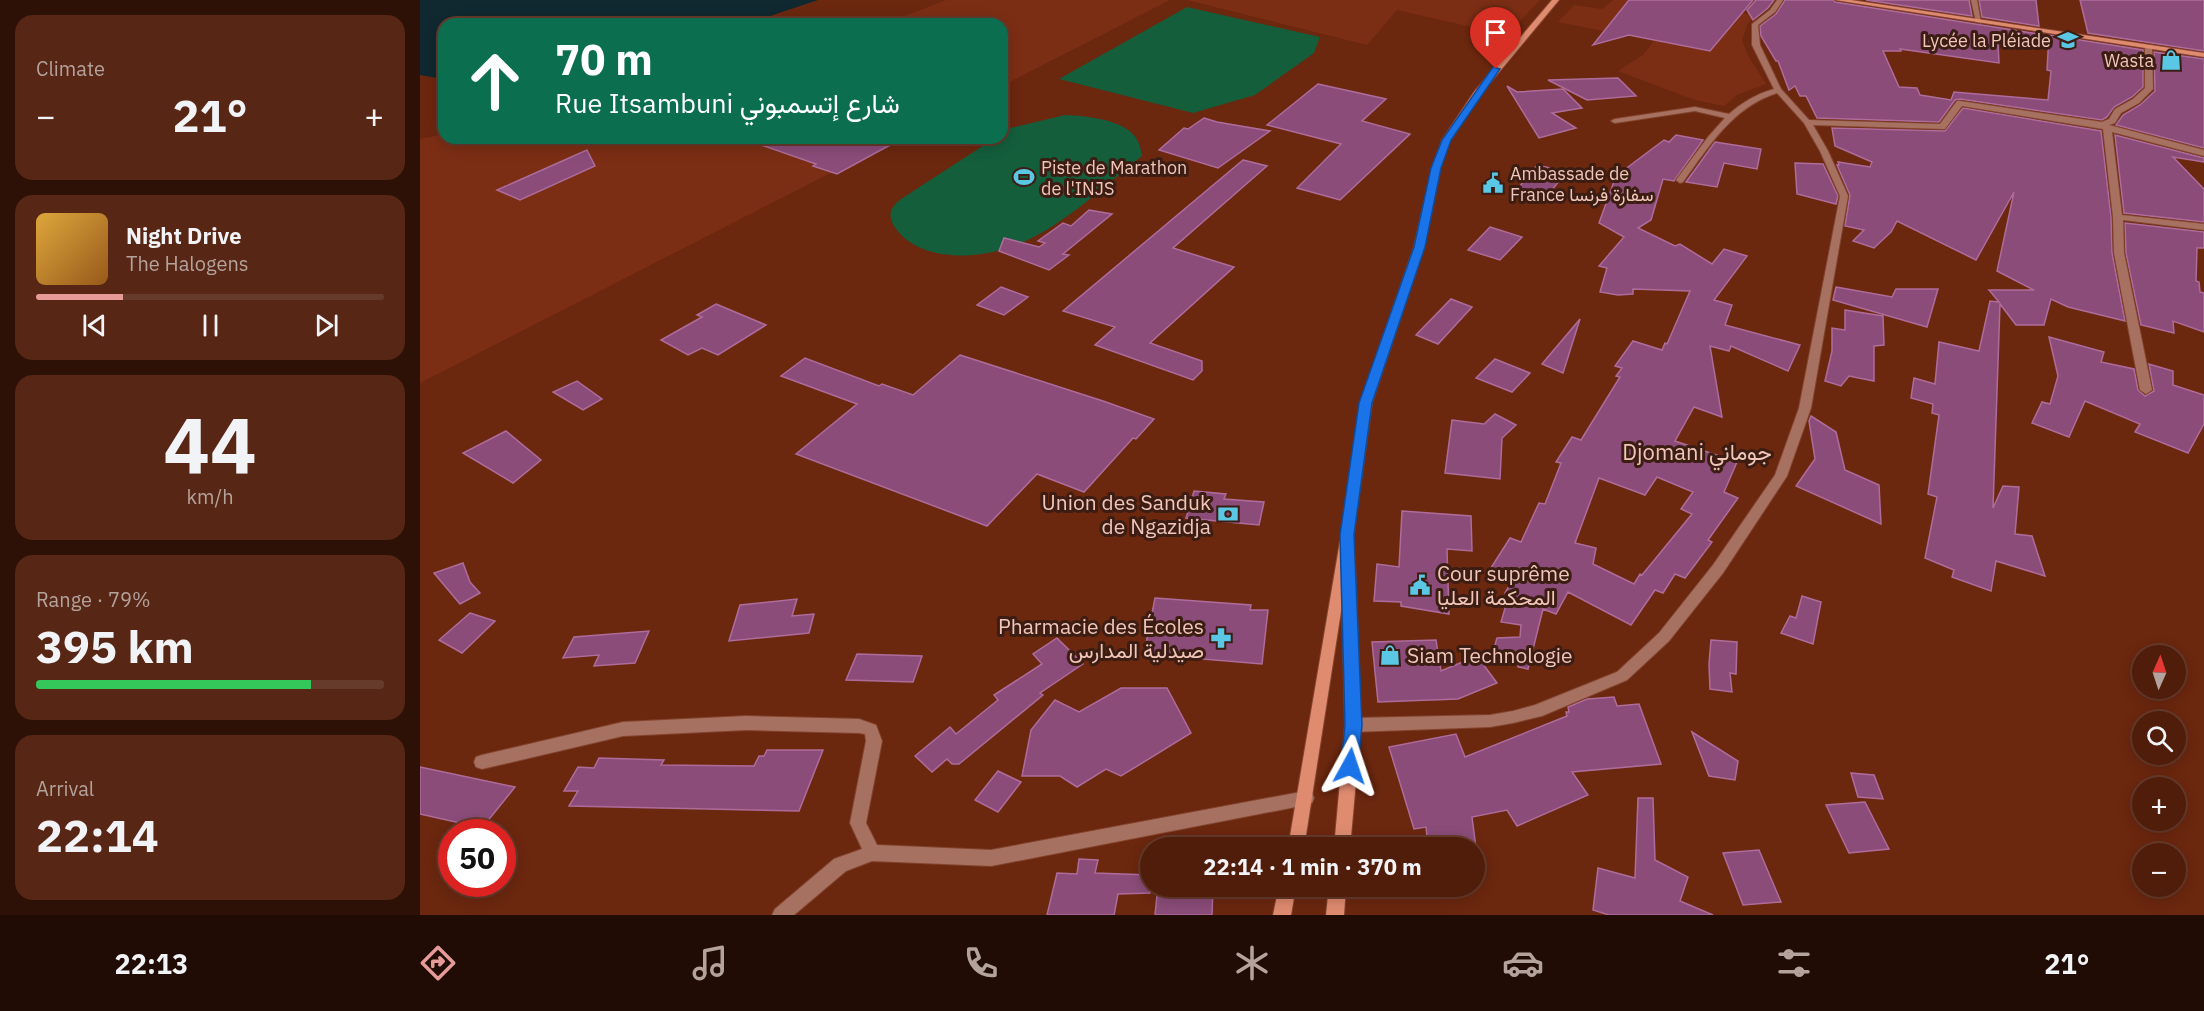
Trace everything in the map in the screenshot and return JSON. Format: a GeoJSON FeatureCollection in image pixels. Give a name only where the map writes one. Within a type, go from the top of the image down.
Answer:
{"type":"FeatureCollection","features":[{"type":"Feature","properties":{"kind":"main road"},"geometry":{"type":"LineString","coordinates":[[1298,837],[1366,403],[1419,247],[1436,168],[1446,140],[1496,69],[1556,0]]}},
{"type":"Feature","properties":{"kind":"main road"},"geometry":{"type":"LineString","coordinates":[[1838,0],[2204,56]]}},
{"type":"Feature","properties":{"kind":"main road"},"geometry":{"type":"LineString","coordinates":[[1343,837],[1353,725],[1347,535]]}},
{"type":"Feature","properties":{"kind":"main road"},"geometry":{"type":"LineString","coordinates":[[1282,915],[1286,897]]}},
{"type":"Feature","properties":{"kind":"main road"},"geometry":{"type":"LineString","coordinates":[[1335,915],[1337,897]]}},
{"type":"Feature","properties":{"kind":"street"},"geometry":{"type":"LineString","coordinates":[[1353,725],[1490,721],[1513,717],[1537,711],[1622,676],[1664,637],[1718,569],[1781,476],[1805,408],[1844,196],[1824,151],[1807,122],[1778,90],[1756,45],[1755,24],[1773,10],[1780,0]]}},
{"type":"Feature","properties":{"kind":"street"},"geometry":{"type":"LineString","coordinates":[[1974,0],[1979,22]]}},
{"type":"Feature","properties":{"kind":"street"},"geometry":{"type":"LineString","coordinates":[[2105,126],[2118,111],[2136,101],[2149,89],[2149,47]]}},
{"type":"Feature","properties":{"kind":"street"},"geometry":{"type":"LineString","coordinates":[[1680,180],[1729,116],[1762,93],[1778,90]]}},
{"type":"Feature","properties":{"kind":"street"},"geometry":{"type":"LineString","coordinates":[[1807,122],[1942,127],[1958,105],[1965,103],[2105,126],[2204,153]]}},
{"type":"Feature","properties":{"kind":"street"},"geometry":{"type":"LineString","coordinates":[[1616,121],[1695,109],[1729,116]]}},
{"type":"Feature","properties":{"kind":"street"},"geometry":{"type":"LineString","coordinates":[[2105,126],[2118,217],[2119,253],[2146,390]]}},
{"type":"Feature","properties":{"kind":"street"},"geometry":{"type":"LineString","coordinates":[[2118,217],[2204,227]]}},
{"type":"Feature","properties":{"kind":"street"},"geometry":{"type":"LineString","coordinates":[[482,762],[623,729],[746,723],[860,726],[871,730],[874,741],[858,823],[872,853]]}},
{"type":"Feature","properties":{"kind":"street"},"geometry":{"type":"LineString","coordinates":[[782,915],[840,865],[872,853],[991,858],[1306,798]]}},
{"type":"Feature","properties":{"kind":"shaded area"},"geometry":{"type":"Polygon","coordinates":[[[946,0],[1170,0],[1008,83],[1008,18],[900,18],[946,0]]]}},
{"type":"Feature","properties":{"kind":"shaded area"},"geometry":{"type":"Polygon","coordinates":[[[1187,0],[1540,0],[1507,35],[1397,10],[1367,45],[1187,0]]]}},
{"type":"Feature","properties":{"kind":"shaded area"},"geometry":{"type":"Polygon","coordinates":[[[1613,0],[1689,0],[1756,16],[1748,23],[1742,40],[1748,56],[1766,84],[1737,95],[1724,106],[1695,100],[1618,71],[1643,55],[1654,41],[1558,22],[1574,5],[1602,9],[1613,0]]]}},
{"type":"Feature","properties":{"kind":"shaded area"},"geometry":{"type":"Polygon","coordinates":[[[438,135],[438,144],[887,144],[420,383],[420,139],[438,135]]]}},
{"type":"Feature","properties":{"kind":"green space"},"geometry":{"type":"Polygon","coordinates":[[[1187,7],[1320,37],[1314,53],[1255,95],[1193,113],[1059,79],[1187,7]]]}},
{"type":"Feature","properties":{"kind":"green space","name":"Piste de Marathon de l'INJS"},"geometry":{"type":"Polygon","coordinates":[[[1065,115],[1104,120],[1130,132],[1140,146],[1142,156],[1066,217],[1033,238],[1016,245],[985,254],[950,255],[918,247],[905,238],[892,222],[891,214],[898,202],[986,144],[1008,144],[1008,130],[1065,115]]]}},
{"type":"Feature","properties":{"kind":"water"},"geometry":{"type":"Polygon","coordinates":[[[420,0],[818,0],[764,18],[438,18],[437,78],[420,75],[420,0]]]}},
{"type":"Feature","properties":{"kind":"building"},"geometry":{"type":"Polygon","coordinates":[[[1629,0],[1753,0],[1710,51],[1629,35],[1593,45],[1629,0]]]}},
{"type":"Feature","properties":{"kind":"building"},"geometry":{"type":"Polygon","coordinates":[[[1756,0],[1774,0],[1753,20],[1747,10],[1756,0]]]}},
{"type":"Feature","properties":{"kind":"building"},"geometry":{"type":"Polygon","coordinates":[[[1785,0],[1833,0],[2039,34],[2040,49],[1998,42],[1999,63],[1900,49],[1901,51],[1883,51],[1899,87],[1917,88],[1920,95],[1951,100],[1954,92],[2048,100],[2051,71],[2047,70],[2049,35],[2143,50],[2143,87],[2132,97],[2114,107],[2102,120],[1960,99],[1955,100],[1939,122],[1817,118],[1806,96],[1800,96],[1795,86],[1789,90],[1778,61],[1761,36],[1760,26],[1776,14],[1785,0]]]}},
{"type":"Feature","properties":{"kind":"building"},"geometry":{"type":"Polygon","coordinates":[[[1866,0],[1969,0],[1972,16],[1866,0]]]}},
{"type":"Feature","properties":{"kind":"building"},"geometry":{"type":"Polygon","coordinates":[[[1979,0],[2036,0],[2039,26],[1982,17],[1979,0]]]}},
{"type":"Feature","properties":{"kind":"building"},"geometry":{"type":"Polygon","coordinates":[[[2080,0],[2204,0],[2204,51],[2088,33],[2080,0]]]}},
{"type":"Feature","properties":{"kind":"building"},"geometry":{"type":"Polygon","coordinates":[[[2154,52],[2204,59],[2204,148],[2116,125],[2123,115],[2140,105],[2155,91],[2154,52]]]}},
{"type":"Feature","properties":{"kind":"building"},"geometry":{"type":"Polygon","coordinates":[[[1618,78],[1636,96],[1587,100],[1548,80],[1618,78]]]}},
{"type":"Feature","properties":{"kind":"building"},"geometry":{"type":"Polygon","coordinates":[[[1318,84],[1386,99],[1362,121],[1410,134],[1340,200],[1297,188],[1341,144],[1267,125],[1318,84]]]}},
{"type":"Feature","properties":{"kind":"building"},"geometry":{"type":"Polygon","coordinates":[[[1507,86],[1517,92],[1563,89],[1582,108],[1552,113],[1576,128],[1539,138],[1507,86]]]}},
{"type":"Feature","properties":{"kind":"building"},"geometry":{"type":"Polygon","coordinates":[[[1963,108],[2101,131],[2111,217],[2112,253],[2125,321],[2068,307],[2051,299],[2044,325],[2016,325],[2000,304],[1993,508],[2003,486],[2019,487],[2015,534],[2032,536],[2045,576],[1996,561],[1991,591],[1952,577],[1954,570],[1925,558],[1937,497],[1928,494],[1939,415],[1932,413],[1933,404],[1911,398],[1914,378],[1935,384],[1939,342],[1979,351],[1990,301],[1999,302],[1989,290],[2034,290],[1997,271],[2014,192],[1976,260],[1897,221],[1891,232],[1874,248],[1853,241],[1864,230],[1845,226],[1850,195],[1837,165],[1839,165],[1838,162],[1870,167],[1872,162],[1835,146],[1832,128],[1945,131],[1963,108]]]}},
{"type":"Feature","properties":{"kind":"building"},"geometry":{"type":"Polygon","coordinates":[[[1204,118],[1270,131],[1218,168],[1159,150],[1184,128],[1188,129],[1204,118]]]}},
{"type":"Feature","properties":{"kind":"building"},"geometry":{"type":"Polygon","coordinates":[[[1676,135],[1703,140],[1674,181],[1663,179],[1651,220],[1638,228],[1675,246],[1680,244],[1712,264],[1724,249],[1747,256],[1714,300],[1732,305],[1725,325],[1800,345],[1788,371],[1731,346],[1729,351],[1710,346],[1722,417],[1694,407],[1675,441],[1737,462],[1724,492],[1738,498],[1708,540],[1712,542],[1685,578],[1675,574],[1663,593],[1655,590],[1631,625],[1568,592],[1556,614],[1543,609],[1528,669],[1518,667],[1518,663],[1492,655],[1497,638],[1520,637],[1521,625],[1501,622],[1509,595],[1505,593],[1512,581],[1489,571],[1510,538],[1521,542],[1539,503],[1545,504],[1561,463],[1556,462],[1572,437],[1581,440],[1620,377],[1616,376],[1622,368],[1615,366],[1633,341],[1662,350],[1665,343],[1667,344],[1690,291],[1633,289],[1633,294],[1618,295],[1600,292],[1607,268],[1599,266],[1624,237],[1599,223],[1616,176],[1664,140],[1669,142],[1676,135]],[[1657,477],[1645,495],[1599,478],[1575,543],[1596,548],[1593,564],[1634,584],[1692,514],[1681,509],[1693,492],[1657,477]]]}},
{"type":"Feature","properties":{"kind":"building"},"geometry":{"type":"Polygon","coordinates":[[[2115,135],[2204,158],[2204,162],[2173,157],[2204,189],[2204,222],[2124,213],[2115,135]]]}},
{"type":"Feature","properties":{"kind":"building"},"geometry":{"type":"Polygon","coordinates":[[[1715,142],[1761,149],[1757,169],[1724,163],[1717,187],[1686,182],[1715,142]]]}},
{"type":"Feature","properties":{"kind":"building"},"geometry":{"type":"Polygon","coordinates":[[[759,144],[892,144],[837,174],[813,166],[816,164],[759,144]]]}},
{"type":"Feature","properties":{"kind":"building"},"geometry":{"type":"Polygon","coordinates":[[[587,150],[595,166],[520,200],[497,190],[587,150]]]}},
{"type":"Feature","properties":{"kind":"building"},"geometry":{"type":"Polygon","coordinates":[[[1243,160],[1267,166],[1173,248],[1234,267],[1150,343],[1202,361],[1202,371],[1193,380],[1095,345],[1115,327],[1063,311],[1243,160]]]}},
{"type":"Feature","properties":{"kind":"building"},"geometry":{"type":"Polygon","coordinates":[[[1795,163],[1823,164],[1838,196],[1836,204],[1797,194],[1795,163]]]}},
{"type":"Feature","properties":{"kind":"building"},"geometry":{"type":"Polygon","coordinates":[[[1537,165],[1563,171],[1557,178],[1561,179],[1545,198],[1515,192],[1537,165]]]}},
{"type":"Feature","properties":{"kind":"building"},"geometry":{"type":"Polygon","coordinates":[[[1089,210],[1112,214],[1063,254],[1069,255],[1049,270],[999,251],[1004,238],[1039,247],[1045,243],[1038,241],[1063,223],[1071,226],[1089,210]]]}},
{"type":"Feature","properties":{"kind":"building"},"geometry":{"type":"Polygon","coordinates":[[[2125,223],[2204,232],[2204,248],[2197,248],[2196,281],[2199,282],[2200,292],[2204,293],[2204,332],[2173,321],[2174,333],[2141,325],[2126,253],[2125,223]]]}},
{"type":"Feature","properties":{"kind":"building"},"geometry":{"type":"Polygon","coordinates":[[[1490,227],[1522,237],[1500,260],[1468,250],[1490,227]]]}},
{"type":"Feature","properties":{"kind":"building"},"geometry":{"type":"Polygon","coordinates":[[[1001,287],[1028,297],[1004,315],[977,305],[1001,287]]]}},
{"type":"Feature","properties":{"kind":"building"},"geometry":{"type":"Polygon","coordinates":[[[1836,287],[1892,297],[1896,289],[1938,289],[1927,327],[1833,300],[1836,287]]]}},
{"type":"Feature","properties":{"kind":"building"},"geometry":{"type":"Polygon","coordinates":[[[1451,299],[1472,307],[1438,344],[1416,335],[1451,299]]]}},
{"type":"Feature","properties":{"kind":"building"},"geometry":{"type":"Polygon","coordinates":[[[716,304],[766,325],[718,355],[702,348],[688,355],[661,340],[702,317],[697,315],[716,304]]]}},
{"type":"Feature","properties":{"kind":"building"},"geometry":{"type":"Polygon","coordinates":[[[1845,310],[1883,316],[1884,345],[1874,346],[1874,381],[1849,376],[1841,386],[1825,381],[1832,351],[1832,328],[1845,330],[1845,310]]]}},
{"type":"Feature","properties":{"kind":"building"},"geometry":{"type":"Polygon","coordinates":[[[1580,319],[1563,373],[1542,364],[1580,319]]]}},
{"type":"Feature","properties":{"kind":"building"},"geometry":{"type":"Polygon","coordinates":[[[2049,337],[2104,352],[2101,362],[2134,369],[2138,390],[2145,396],[2154,391],[2149,364],[2173,371],[2173,385],[2204,395],[2204,424],[2188,453],[2135,432],[2140,424],[2085,401],[2069,437],[2032,423],[2042,402],[2050,404],[2058,376],[2049,337]]]}},
{"type":"Feature","properties":{"kind":"building"},"geometry":{"type":"Polygon","coordinates":[[[960,355],[1154,419],[1136,439],[1133,438],[1084,492],[1037,474],[987,526],[796,454],[857,404],[781,376],[805,358],[879,386],[882,384],[913,395],[960,355]]]}},
{"type":"Feature","properties":{"kind":"building"},"geometry":{"type":"Polygon","coordinates":[[[1495,359],[1530,373],[1512,392],[1476,378],[1495,359]]]}},
{"type":"Feature","properties":{"kind":"building"},"geometry":{"type":"Polygon","coordinates":[[[577,381],[602,399],[583,410],[553,392],[577,381]]]}},
{"type":"Feature","properties":{"kind":"building"},"geometry":{"type":"Polygon","coordinates":[[[1495,414],[1516,425],[1502,438],[1500,479],[1445,473],[1452,420],[1484,424],[1495,414]]]}},
{"type":"Feature","properties":{"kind":"building"},"geometry":{"type":"Polygon","coordinates":[[[1811,416],[1836,432],[1845,470],[1879,485],[1881,524],[1796,486],[1815,459],[1809,421],[1811,416]]]}},
{"type":"Feature","properties":{"kind":"building"},"geometry":{"type":"Polygon","coordinates":[[[506,431],[541,460],[513,483],[463,453],[506,431]]]}},
{"type":"Feature","properties":{"kind":"building"},"geometry":{"type":"Polygon","coordinates":[[[1194,491],[1226,494],[1224,499],[1264,502],[1259,525],[1186,518],[1194,491]]]}},
{"type":"Feature","properties":{"kind":"building"},"geometry":{"type":"Polygon","coordinates":[[[1402,511],[1471,516],[1472,551],[1447,549],[1449,614],[1401,606],[1401,602],[1374,601],[1377,564],[1399,567],[1402,511]]]}},
{"type":"Feature","properties":{"kind":"building"},"geometry":{"type":"Polygon","coordinates":[[[463,563],[470,582],[480,593],[460,604],[434,573],[463,563]]]}},
{"type":"Feature","properties":{"kind":"building"},"geometry":{"type":"Polygon","coordinates":[[[1802,596],[1821,602],[1813,644],[1781,633],[1790,616],[1796,618],[1802,596]]]}},
{"type":"Feature","properties":{"kind":"building"},"geometry":{"type":"Polygon","coordinates":[[[1155,598],[1251,605],[1250,610],[1268,610],[1262,664],[1144,654],[1155,598]]]}},
{"type":"Feature","properties":{"kind":"building"},"geometry":{"type":"Polygon","coordinates":[[[797,599],[792,616],[814,614],[809,633],[729,641],[740,605],[797,599]]]}},
{"type":"Feature","properties":{"kind":"building"},"geometry":{"type":"Polygon","coordinates":[[[470,613],[495,621],[462,653],[439,640],[470,613]]]}},
{"type":"Feature","properties":{"kind":"building"},"geometry":{"type":"Polygon","coordinates":[[[649,631],[635,663],[594,666],[599,655],[563,658],[574,637],[649,631]]]}},
{"type":"Feature","properties":{"kind":"building"},"geometry":{"type":"Polygon","coordinates":[[[1057,638],[1083,664],[1040,693],[1043,695],[959,764],[952,764],[947,759],[932,772],[915,756],[950,727],[956,734],[998,700],[994,695],[1042,664],[1033,654],[1057,638]]]}},
{"type":"Feature","properties":{"kind":"building"},"geometry":{"type":"Polygon","coordinates":[[[1436,640],[1441,671],[1477,656],[1497,683],[1458,699],[1378,702],[1372,642],[1436,640]]]}},
{"type":"Feature","properties":{"kind":"building"},"geometry":{"type":"Polygon","coordinates":[[[1711,640],[1737,642],[1736,674],[1730,673],[1732,692],[1710,689],[1711,640]]]}},
{"type":"Feature","properties":{"kind":"building"},"geometry":{"type":"Polygon","coordinates":[[[857,654],[922,656],[913,682],[846,680],[857,654]]]}},
{"type":"Feature","properties":{"kind":"building"},"geometry":{"type":"Polygon","coordinates":[[[1121,688],[1167,688],[1191,733],[1121,776],[1106,769],[1077,787],[1060,776],[1022,776],[1031,730],[1055,700],[1079,712],[1121,688]]]}},
{"type":"Feature","properties":{"kind":"building"},"geometry":{"type":"Polygon","coordinates":[[[1614,697],[1617,706],[1639,704],[1661,764],[1572,772],[1588,795],[1517,826],[1507,810],[1472,817],[1475,837],[1427,837],[1426,827],[1414,829],[1389,747],[1456,734],[1465,757],[1567,716],[1568,707],[1587,699],[1614,697]]]}},
{"type":"Feature","properties":{"kind":"building"},"geometry":{"type":"Polygon","coordinates":[[[1692,732],[1738,761],[1735,780],[1709,776],[1692,732]]]}},
{"type":"Feature","properties":{"kind":"building"},"geometry":{"type":"Polygon","coordinates":[[[767,750],[823,750],[799,811],[569,806],[578,791],[564,791],[578,767],[594,768],[599,758],[664,760],[661,765],[754,766],[759,756],[764,756],[767,750]]]}},
{"type":"Feature","properties":{"kind":"building"},"geometry":{"type":"Polygon","coordinates":[[[420,767],[515,787],[489,819],[442,819],[420,814],[420,767]]]}},
{"type":"Feature","properties":{"kind":"building"},"geometry":{"type":"Polygon","coordinates":[[[998,771],[1021,782],[998,812],[975,800],[998,771]]]}},
{"type":"Feature","properties":{"kind":"building"},"geometry":{"type":"Polygon","coordinates":[[[1851,773],[1874,775],[1883,799],[1858,797],[1851,773]]]}},
{"type":"Feature","properties":{"kind":"building"},"geometry":{"type":"Polygon","coordinates":[[[1638,798],[1653,798],[1655,860],[1688,877],[1680,901],[1713,915],[1609,915],[1593,910],[1598,868],[1635,878],[1638,798]]]}},
{"type":"Feature","properties":{"kind":"building"},"geometry":{"type":"Polygon","coordinates":[[[1865,802],[1889,849],[1849,853],[1826,805],[1865,802]]]}},
{"type":"Feature","properties":{"kind":"building"},"geometry":{"type":"Polygon","coordinates":[[[1759,850],[1781,902],[1743,905],[1723,853],[1759,850]]]}},
{"type":"Feature","properties":{"kind":"building"},"geometry":{"type":"Polygon","coordinates":[[[1079,859],[1098,860],[1095,873],[1140,875],[1140,893],[1118,894],[1114,915],[1047,915],[1057,873],[1077,874],[1079,859]]]}},
{"type":"Feature","properties":{"kind":"building"},"geometry":{"type":"Polygon","coordinates":[[[1157,897],[1213,897],[1212,915],[1155,915],[1157,897]]]}},
{"type":"Feature","properties":{"kind":"place","name":"Lycée la Pléiade"},"geometry":{"type":"Point","coordinates":[2068,40]}},
{"type":"Feature","properties":{"kind":"place","name":"Wasta"},"geometry":{"type":"Point","coordinates":[2171,60]}},
{"type":"Feature","properties":{"kind":"place","name":"Piste de Marathon de l'INJS"},"geometry":{"type":"Point","coordinates":[1024,177]}},
{"type":"Feature","properties":{"kind":"place","name":"Ambassade de France سفارة فرنسا"},"geometry":{"type":"Point","coordinates":[1493,183]}},
{"type":"Feature","properties":{"kind":"place","name":"Union des Sanduk de Ngazidja"},"geometry":{"type":"Point","coordinates":[1228,514]}},
{"type":"Feature","properties":{"kind":"place","name":"Cour suprême المحكمة العليا"},"geometry":{"type":"Point","coordinates":[1420,585]}},
{"type":"Feature","properties":{"kind":"place","name":"Pharmacie des Écoles صيدلية المدارس"},"geometry":{"type":"Point","coordinates":[1221,638]}},
{"type":"Feature","properties":{"kind":"place","name":"Siam Technologie"},"geometry":{"type":"Point","coordinates":[1390,655]}},
{"type":"Feature","properties":{"kind":"district","name":"Djomani جوماني"},"geometry":{"type":"Point","coordinates":[1697,451]}},
{"type":"Feature","properties":{"kind":"route"},"geometry":{"type":"LineString","coordinates":[[1350,766],[1353,725],[1347,535],[1366,403],[1419,247],[1436,168],[1446,140],[1496,69]]}}]}
